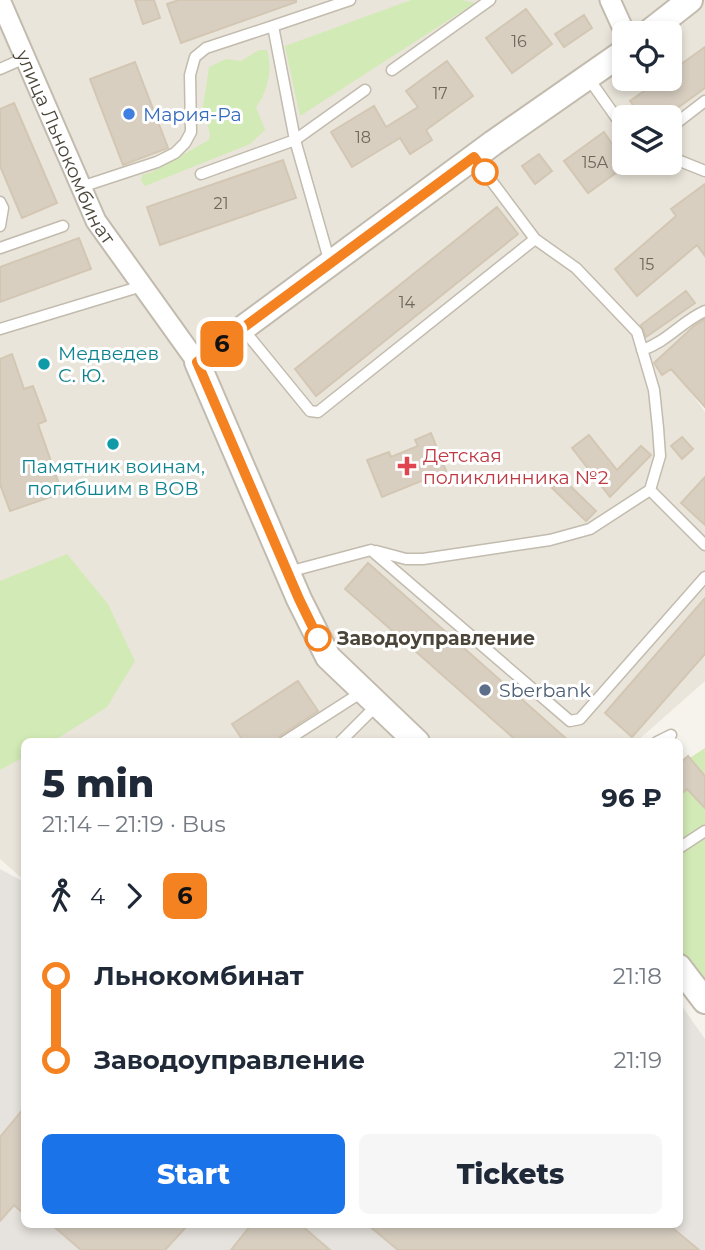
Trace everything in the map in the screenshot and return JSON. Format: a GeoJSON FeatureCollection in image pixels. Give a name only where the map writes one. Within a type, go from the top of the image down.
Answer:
{"type":"FeatureCollection","features":[{"type":"Feature","properties":{"kind":"street","name":"улица Льнокомбинат"},"geometry":{"type":"LineString","coordinates":[[1,0],[96,221],[197,362]]}},
{"type":"Feature","properties":{"kind":"street"},"geometry":{"type":"LineString","coordinates":[[610,0],[620,21]]}},
{"type":"Feature","properties":{"kind":"street"},"geometry":{"type":"LineString","coordinates":[[663,21],[690,0]]}},
{"type":"Feature","properties":{"kind":"street"},"geometry":{"type":"LineString","coordinates":[[413,738],[328,657],[197,362],[474,157],[612,60]]}},
{"type":"Feature","properties":{"kind":"street"},"geometry":{"type":"LineString","coordinates":[[683,972],[705,1001]]}},
{"type":"Feature","properties":{"kind":"lane"},"geometry":{"type":"LineString","coordinates":[[81,187],[157,162],[175,153],[185,143],[191,132],[190,75],[195,57],[206,48],[350,0]]}},
{"type":"Feature","properties":{"kind":"lane"},"geometry":{"type":"LineString","coordinates":[[392,70],[490,0]]}},
{"type":"Feature","properties":{"kind":"lane"},"geometry":{"type":"LineString","coordinates":[[273,26],[295,141],[330,264]]}},
{"type":"Feature","properties":{"kind":"lane"},"geometry":{"type":"LineString","coordinates":[[0,69],[25,58]]}},
{"type":"Feature","properties":{"kind":"lane"},"geometry":{"type":"LineString","coordinates":[[587,77],[612,112]]}},
{"type":"Feature","properties":{"kind":"lane"},"geometry":{"type":"LineString","coordinates":[[201,174],[295,141],[365,90]]}},
{"type":"Feature","properties":{"kind":"lane"},"geometry":{"type":"LineString","coordinates":[[682,119],[705,101]]}},
{"type":"Feature","properties":{"kind":"lane"},"geometry":{"type":"LineString","coordinates":[[288,572],[371,550],[406,559],[423,559],[550,540],[590,529],[650,490],[660,456],[654,390],[637,332],[576,268],[535,239],[474,157]]}},
{"type":"Feature","properties":{"kind":"lane"},"geometry":{"type":"LineString","coordinates":[[682,162],[705,171]]}},
{"type":"Feature","properties":{"kind":"lane"},"geometry":{"type":"LineString","coordinates":[[0,202],[0,226]]}},
{"type":"Feature","properties":{"kind":"lane"},"geometry":{"type":"LineString","coordinates":[[0,248],[63,226]]}},
{"type":"Feature","properties":{"kind":"lane"},"geometry":{"type":"LineString","coordinates":[[243,328],[310,411],[318,412],[535,239]]}},
{"type":"Feature","properties":{"kind":"lane"},"geometry":{"type":"LineString","coordinates":[[0,329],[142,286]]}},
{"type":"Feature","properties":{"kind":"lane"},"geometry":{"type":"LineString","coordinates":[[642,349],[659,344],[697,314],[705,311]]}},
{"type":"Feature","properties":{"kind":"lane"},"geometry":{"type":"LineString","coordinates":[[650,490],[705,545]]}},
{"type":"Feature","properties":{"kind":"lane"},"geometry":{"type":"LineString","coordinates":[[371,550],[570,721],[580,719],[705,577]]}},
{"type":"Feature","properties":{"kind":"lane"},"geometry":{"type":"LineString","coordinates":[[292,738],[370,698]]}},
{"type":"Feature","properties":{"kind":"lane"},"geometry":{"type":"LineString","coordinates":[[343,738],[370,698]]}},
{"type":"Feature","properties":{"kind":"lane"},"geometry":{"type":"LineString","coordinates":[[665,738],[671,735]]}},
{"type":"Feature","properties":{"kind":"lane"},"geometry":{"type":"LineString","coordinates":[[683,845],[705,831]]}},
{"type":"Feature","properties":{"kind":"shaded area"},"geometry":{"type":"Polygon","coordinates":[[[0,0],[705,0],[705,336],[669,362],[705,412],[705,681],[641,738],[21,738],[21,877],[0,859],[0,0]]]}},
{"type":"Feature","properties":{"kind":"shaded area"},"geometry":{"type":"Polygon","coordinates":[[[0,869],[21,880],[21,1228],[683,1228],[683,1008],[705,1039],[705,1250],[0,1250],[0,869]]]}},
{"type":"Feature","properties":{"kind":"green space"},"geometry":{"type":"Polygon","coordinates":[[[411,0],[462,0],[475,3],[300,116],[285,46],[411,0]]]}},
{"type":"Feature","properties":{"kind":"green space"},"geometry":{"type":"Polygon","coordinates":[[[259,50],[267,50],[270,65],[264,94],[256,107],[265,130],[250,144],[145,186],[141,181],[142,175],[209,140],[203,107],[209,67],[226,59],[241,61],[259,50]]]}},
{"type":"Feature","properties":{"kind":"green space"},"geometry":{"type":"Polygon","coordinates":[[[67,554],[108,604],[135,661],[107,707],[58,738],[21,738],[21,759],[0,770],[0,581],[67,554]]]}},
{"type":"Feature","properties":{"kind":"green space"},"geometry":{"type":"Polygon","coordinates":[[[705,748],[705,1001],[683,972],[683,762],[705,748]]]}},
{"type":"Feature","properties":{"kind":"building"},"geometry":{"type":"Polygon","coordinates":[[[135,0],[154,0],[160,18],[143,24],[135,0]]]}},
{"type":"Feature","properties":{"kind":"building"},"geometry":{"type":"Polygon","coordinates":[[[179,0],[296,2],[181,43],[167,4],[179,0]]]}},
{"type":"Feature","properties":{"kind":"building"},"geometry":{"type":"Polygon","coordinates":[[[526,9],[552,44],[512,73],[486,38],[526,9]]]}},
{"type":"Feature","properties":{"kind":"building"},"geometry":{"type":"Polygon","coordinates":[[[584,15],[592,28],[564,47],[555,34],[584,15]]]}},
{"type":"Feature","properties":{"kind":"building"},"geometry":{"type":"Polygon","coordinates":[[[705,47],[705,88],[682,105],[633,105],[630,101],[644,91],[682,91],[682,63],[705,47]]]}},
{"type":"Feature","properties":{"kind":"building"},"geometry":{"type":"Polygon","coordinates":[[[447,61],[473,96],[426,130],[432,140],[410,154],[400,138],[352,167],[331,132],[374,106],[386,127],[418,107],[406,91],[447,61]]]}},
{"type":"Feature","properties":{"kind":"building","name":"Мария-Ра"},"geometry":{"type":"Polygon","coordinates":[[[135,62],[168,148],[123,165],[90,79],[135,62]]]}},
{"type":"Feature","properties":{"kind":"building"},"geometry":{"type":"Polygon","coordinates":[[[14,103],[57,203],[22,218],[0,166],[0,109],[14,103]]]}},
{"type":"Feature","properties":{"kind":"building"},"geometry":{"type":"Polygon","coordinates":[[[604,132],[612,144],[613,175],[588,193],[564,161],[604,132]]]}},
{"type":"Feature","properties":{"kind":"building"},"geometry":{"type":"Polygon","coordinates":[[[539,154],[552,171],[535,184],[522,166],[539,154]]]}},
{"type":"Feature","properties":{"kind":"building"},"geometry":{"type":"Polygon","coordinates":[[[283,160],[296,198],[160,245],[147,207],[283,160]]]}},
{"type":"Feature","properties":{"kind":"building"},"geometry":{"type":"Polygon","coordinates":[[[705,184],[705,256],[697,245],[637,296],[615,269],[676,216],[671,209],[705,184]]]}},
{"type":"Feature","properties":{"kind":"building"},"geometry":{"type":"Polygon","coordinates":[[[497,207],[518,234],[316,396],[295,369],[497,207]]]}},
{"type":"Feature","properties":{"kind":"building"},"geometry":{"type":"Polygon","coordinates":[[[79,238],[91,269],[0,302],[0,267],[79,238]]]}},
{"type":"Feature","properties":{"kind":"building"},"geometry":{"type":"Polygon","coordinates":[[[686,291],[695,303],[646,337],[641,325],[686,291]]]}},
{"type":"Feature","properties":{"kind":"building"},"geometry":{"type":"Polygon","coordinates":[[[705,319],[705,407],[671,369],[662,375],[654,363],[705,319]]]}},
{"type":"Feature","properties":{"kind":"building"},"geometry":{"type":"Polygon","coordinates":[[[12,354],[24,389],[33,386],[46,421],[38,424],[62,493],[10,511],[0,484],[0,359],[12,354]]]}},
{"type":"Feature","properties":{"kind":"building","name":"Детская поликлинника №2"},"geometry":{"type":"Polygon","coordinates":[[[431,433],[446,471],[382,497],[367,460],[389,452],[391,457],[418,446],[415,440],[431,433]]]}},
{"type":"Feature","properties":{"kind":"building"},"geometry":{"type":"Polygon","coordinates":[[[589,435],[617,470],[641,446],[651,455],[610,497],[572,448],[589,435]]]}},
{"type":"Feature","properties":{"kind":"building"},"geometry":{"type":"Polygon","coordinates":[[[682,437],[693,449],[682,459],[671,446],[682,437]]]}},
{"type":"Feature","properties":{"kind":"building"},"geometry":{"type":"Polygon","coordinates":[[[705,477],[705,525],[681,503],[705,477]]]}},
{"type":"Feature","properties":{"kind":"building"},"geometry":{"type":"Polygon","coordinates":[[[562,478],[596,511],[586,521],[552,488],[562,478]]]}},
{"type":"Feature","properties":{"kind":"building"},"geometry":{"type":"Polygon","coordinates":[[[368,563],[565,738],[513,738],[345,589],[368,563]]]}},
{"type":"Feature","properties":{"kind":"building"},"geometry":{"type":"Polygon","coordinates":[[[705,598],[705,654],[632,737],[605,713],[705,598]]]}},
{"type":"Feature","properties":{"kind":"building"},"geometry":{"type":"Polygon","coordinates":[[[298,681],[318,711],[279,738],[241,738],[232,724],[298,681]]]}},
{"type":"Feature","properties":{"kind":"building"},"geometry":{"type":"Polygon","coordinates":[[[688,756],[705,776],[705,808],[687,789],[683,792],[683,760],[688,756]]]}},
{"type":"Feature","properties":{"kind":"building"},"geometry":{"type":"Polygon","coordinates":[[[21,1112],[21,1211],[14,1205],[0,1221],[0,1137],[21,1112]]]}},
{"type":"Feature","properties":{"kind":"building"},"geometry":{"type":"Polygon","coordinates":[[[55,1228],[185,1228],[165,1250],[81,1250],[55,1228]]]}},
{"type":"Feature","properties":{"kind":"building"},"geometry":{"type":"Polygon","coordinates":[[[249,1228],[304,1228],[330,1250],[231,1250],[249,1228]]]}},
{"type":"Feature","properties":{"kind":"building"},"geometry":{"type":"Polygon","coordinates":[[[372,1228],[673,1228],[699,1250],[398,1250],[372,1228]]]}},
{"type":"Feature","properties":{"kind":"bus line","name":"6"},"geometry":{"type":"LineString","coordinates":[[318,638],[197,362],[474,157],[485,172]]}},
{"type":"Feature","properties":{"kind":"place","name":"Мария-Ра"},"geometry":{"type":"Point","coordinates":[129,114]}},
{"type":"Feature","properties":{"kind":"place","name":"Медведев С. Ю."},"geometry":{"type":"Point","coordinates":[44,364]}},
{"type":"Feature","properties":{"kind":"place","name":"Памятник воинам, погибшим в ВОВ"},"geometry":{"type":"Point","coordinates":[113,444]}},
{"type":"Feature","properties":{"kind":"place","name":"Детская поликлинника №2"},"geometry":{"type":"Point","coordinates":[407,466]}},
{"type":"Feature","properties":{"kind":"place","name":"Заводоуправление"},"geometry":{"type":"Point","coordinates":[318,638]}},
{"type":"Feature","properties":{"kind":"place","name":"Sberbank"},"geometry":{"type":"Point","coordinates":[485,690]}}]}
